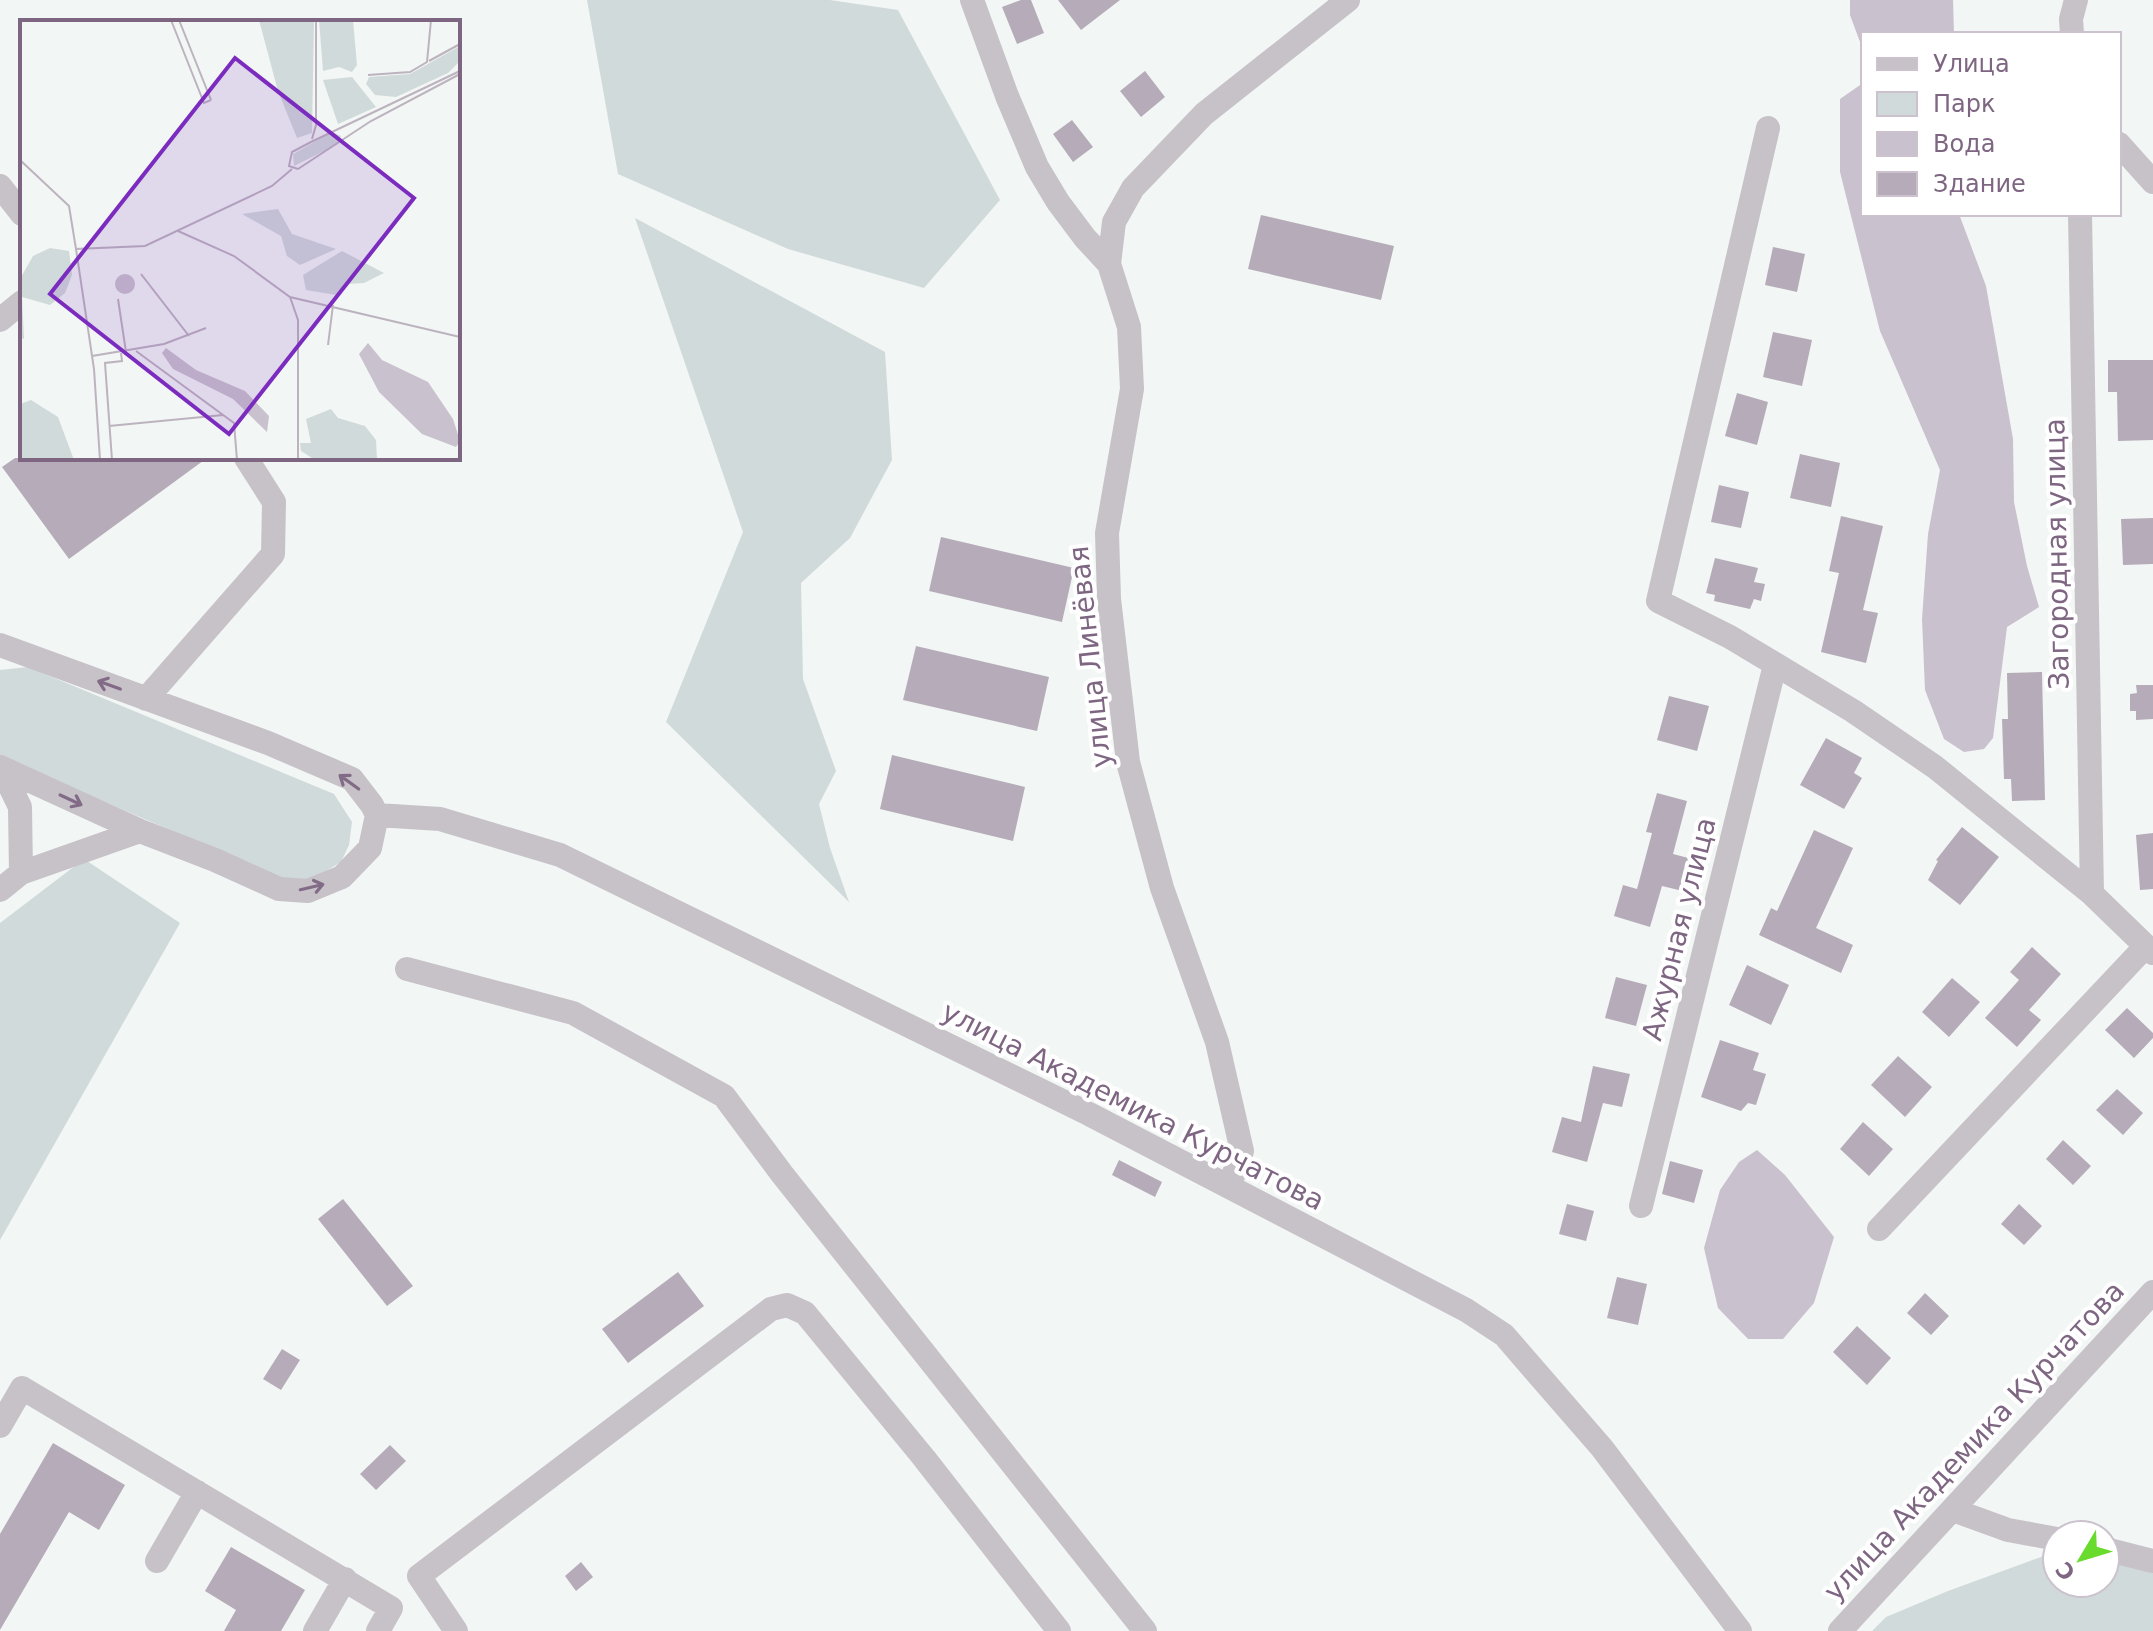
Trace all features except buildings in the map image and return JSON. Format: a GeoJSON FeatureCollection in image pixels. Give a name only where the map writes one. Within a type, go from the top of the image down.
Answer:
{"type":"FeatureCollection","features":[{"type":"Feature","properties":{"kind":"street","name":"улица Линёвая"},"geometry":{"type":"LineString","coordinates":[[972,0],[1037,167],[1058,202],[1109,264],[1129,327],[1132,389],[1107,533],[1109,599],[1128,762],[1162,888],[1217,1042],[1242,1151],[1229,1187]]}},
{"type":"Feature","properties":{"kind":"street"},"geometry":{"type":"LineString","coordinates":[[1109,264],[1114,222],[1133,188],[1204,114],[1348,0]]}},
{"type":"Feature","properties":{"kind":"street"},"geometry":{"type":"LineString","coordinates":[[2072,32],[2071,19],[2076,0]]}},
{"type":"Feature","properties":{"kind":"street"},"geometry":{"type":"LineString","coordinates":[[1768,128],[1658,601],[1730,637],[1853,711],[1935,767],[2092,894],[2150,949],[1879,1229]]}},
{"type":"Feature","properties":{"kind":"street"},"geometry":{"type":"LineString","coordinates":[[2121,146],[2153,182]]}},
{"type":"Feature","properties":{"kind":"street"},"geometry":{"type":"LineString","coordinates":[[0,186],[20,211]]}},
{"type":"Feature","properties":{"kind":"street","name":"Загородная улица"},"geometry":{"type":"LineString","coordinates":[[2080,216],[2092,894]]}},
{"type":"Feature","properties":{"kind":"street"},"geometry":{"type":"LineString","coordinates":[[0,320],[20,304]]}},
{"type":"Feature","properties":{"kind":"street"},"geometry":{"type":"LineString","coordinates":[[146,699],[273,554],[274,502],[247,460]]}},
{"type":"Feature","properties":{"kind":"street"},"geometry":{"type":"LineString","coordinates":[[0,645],[12,656],[146,699],[268,743],[352,779],[377,815],[370,848],[342,877],[308,891],[279,889],[1,768]]}},
{"type":"Feature","properties":{"kind":"street","name":"Ажурная улица"},"geometry":{"type":"LineString","coordinates":[[1641,1206],[1775,665]]}},
{"type":"Feature","properties":{"kind":"street"},"geometry":{"type":"LineString","coordinates":[[1,768],[20,807],[21,873]]}},
{"type":"Feature","properties":{"kind":"street","name":"улица Академика Курчатова"},"geometry":{"type":"LineString","coordinates":[[377,815],[440,819],[560,855],[1089,1114],[1466,1310],[1504,1335],[1602,1448],[1740,1631]]}},
{"type":"Feature","properties":{"kind":"street"},"geometry":{"type":"LineString","coordinates":[[0,890],[21,873],[140,831]]}},
{"type":"Feature","properties":{"kind":"street"},"geometry":{"type":"LineString","coordinates":[[407,969],[573,1013],[724,1096],[782,1174],[1145,1631]]}},
{"type":"Feature","properties":{"kind":"street","name":"улица Академика Курчатова"},"geometry":{"type":"LineString","coordinates":[[1840,1631],[2153,1292]]}},
{"type":"Feature","properties":{"kind":"street"},"geometry":{"type":"LineString","coordinates":[[456,1631],[419,1576],[771,1309],[787,1305],[805,1313],[924,1458],[1059,1631]]}},
{"type":"Feature","properties":{"kind":"street"},"geometry":{"type":"LineString","coordinates":[[0,1426],[22,1388],[391,1608],[378,1631]]}},
{"type":"Feature","properties":{"kind":"street"},"geometry":{"type":"LineString","coordinates":[[157,1561],[197,1492]]}},
{"type":"Feature","properties":{"kind":"street"},"geometry":{"type":"LineString","coordinates":[[1953,1510],[2008,1530],[2041,1536]]}},
{"type":"Feature","properties":{"kind":"street"},"geometry":{"type":"LineString","coordinates":[[2121,1553],[2153,1561]]}},
{"type":"Feature","properties":{"kind":"street"},"geometry":{"type":"LineString","coordinates":[[315,1631],[345,1579]]}},
{"type":"Feature","properties":{"kind":"green space"},"geometry":{"type":"Polygon","coordinates":[[[587,0],[830,0],[898,10],[1000,200],[924,288],[788,249],[618,174],[587,0]]]}},
{"type":"Feature","properties":{"kind":"green space"},"geometry":{"type":"Polygon","coordinates":[[[635,218],[885,352],[892,460],[850,538],[801,583],[803,679],[836,771],[819,804],[849,902],[666,722],[743,532],[635,218]]]}},
{"type":"Feature","properties":{"kind":"green space"},"geometry":{"type":"Polygon","coordinates":[[[28,667],[334,794],[352,822],[349,845],[341,862],[311,880],[286,880],[0,757],[0,670],[28,667]]]}},
{"type":"Feature","properties":{"kind":"green space"},"geometry":{"type":"Polygon","coordinates":[[[84,859],[180,923],[0,1240],[0,923],[84,859]]]}},
{"type":"Feature","properties":{"kind":"green space"},"geometry":{"type":"Polygon","coordinates":[[[2041,1557],[2041,1599],[2121,1599],[2121,1561],[2153,1568],[2153,1631],[1872,1631],[1886,1617],[2041,1557]]]}},
{"type":"Feature","properties":{"kind":"water"},"geometry":{"type":"Polygon","coordinates":[[[1850,0],[1953,0],[1954,32],[1861,32],[1861,45],[1850,15],[1850,0]]]}},
{"type":"Feature","properties":{"kind":"water"},"geometry":{"type":"Polygon","coordinates":[[[1861,84],[1861,216],[1960,216],[1986,286],[2013,439],[2014,502],[2039,607],[2007,627],[1993,738],[1984,749],[1964,752],[1944,739],[1925,690],[1922,619],[1928,534],[1940,470],[1880,331],[1840,172],[1840,99],[1861,84]]]}},
{"type":"Feature","properties":{"kind":"water"},"geometry":{"type":"Polygon","coordinates":[[[1757,1150],[1785,1175],[1834,1237],[1814,1303],[1783,1339],[1748,1339],[1718,1308],[1704,1248],[1720,1190],[1739,1162],[1757,1150]]]}}]}
